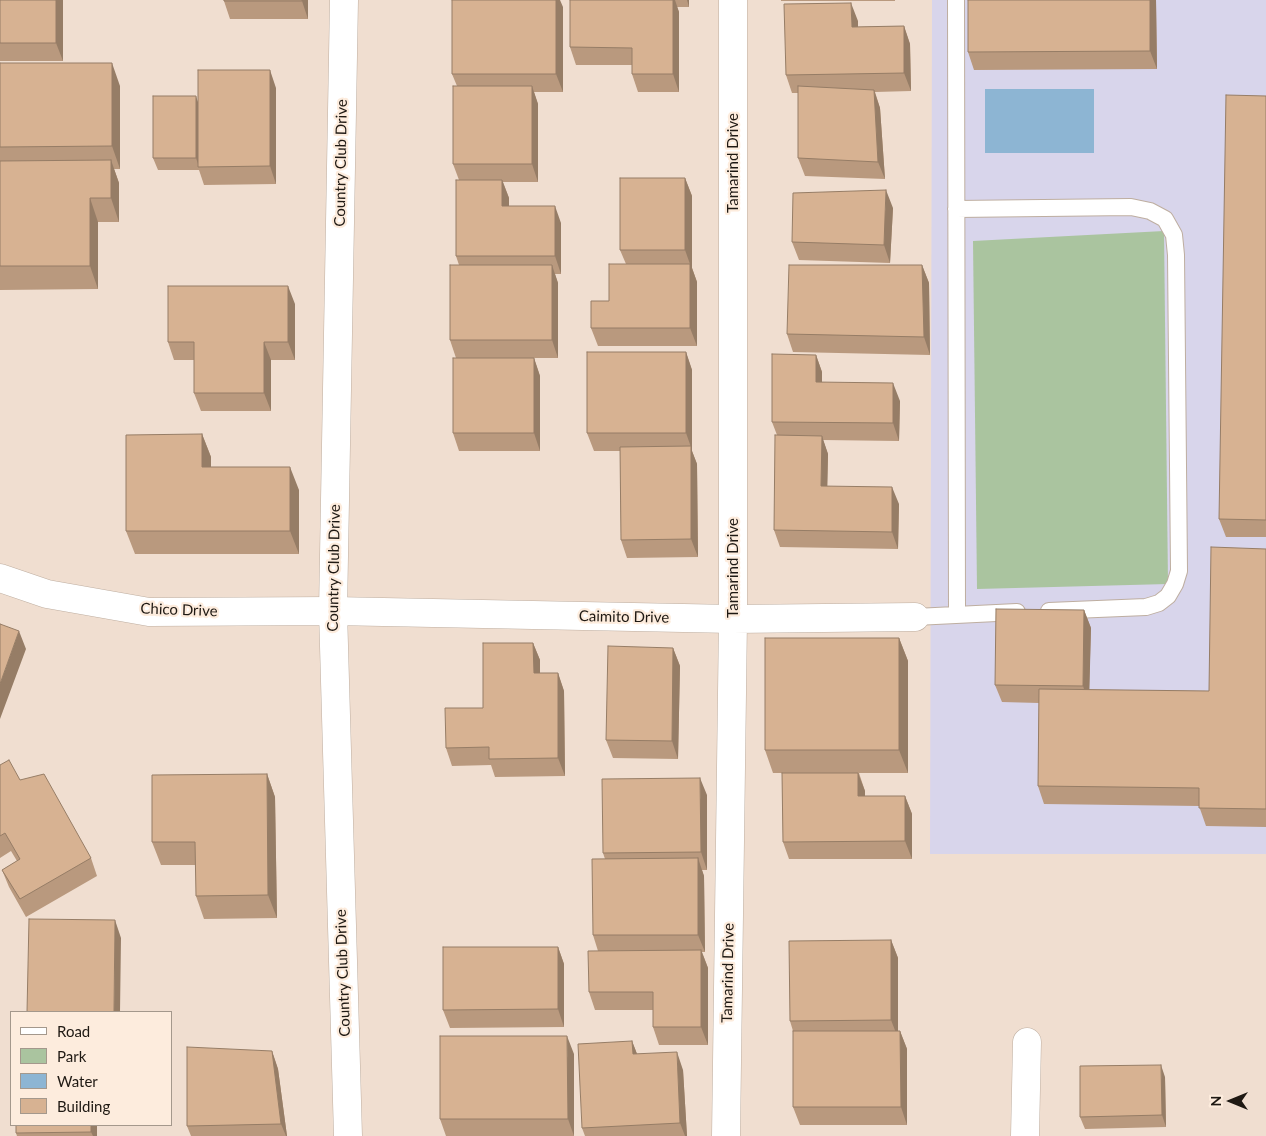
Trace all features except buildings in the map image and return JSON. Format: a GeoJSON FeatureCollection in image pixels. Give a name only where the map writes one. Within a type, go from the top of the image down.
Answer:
{"type":"FeatureCollection","features":[{"type":"Feature","properties":{"kind":"street","name":"Country Club Drive"},"geometry":{"type":"LineString","coordinates":[[344,0],[333,611],[348,1136]]}},
{"type":"Feature","properties":{"kind":"street","name":"Tamarind Drive"},"geometry":{"type":"LineString","coordinates":[[726,1136],[733,619],[733,0]]}},
{"type":"Feature","properties":{"kind":"street","name":"Chico Drive"},"geometry":{"type":"LineString","coordinates":[[0,578],[47,594],[149,612],[333,611]]}},
{"type":"Feature","properties":{"kind":"street","name":"Caimito Drive"},"geometry":{"type":"LineString","coordinates":[[333,611],[733,619],[915,617]]}},
{"type":"Feature","properties":{"kind":"street"},"geometry":{"type":"LineString","coordinates":[[1025,1136],[1027,1042]]}},
{"type":"Feature","properties":{"kind":"lane"},"geometry":{"type":"LineString","coordinates":[[956,0],[958,614]]}},
{"type":"Feature","properties":{"kind":"lane"},"geometry":{"type":"LineString","coordinates":[[915,617],[1146,607],[1159,603],[1168,596],[1175,584],[1179,571],[1176,255],[1174,235],[1165,219],[1150,211],[1131,208],[956,209]]}},
{"type":"Feature","properties":{"kind":"shaded area"},"geometry":{"type":"Polygon","coordinates":[[[932,0],[1266,0],[1266,854],[930,854],[932,0]]]}},
{"type":"Feature","properties":{"kind":"green space"},"geometry":{"type":"Polygon","coordinates":[[[1164,231],[1168,584],[977,589],[973,241],[1164,231]]]}},
{"type":"Feature","properties":{"kind":"water"},"geometry":{"type":"Polygon","coordinates":[[[985,89],[1094,89],[1094,153],[985,153],[985,89]]]}}]}
